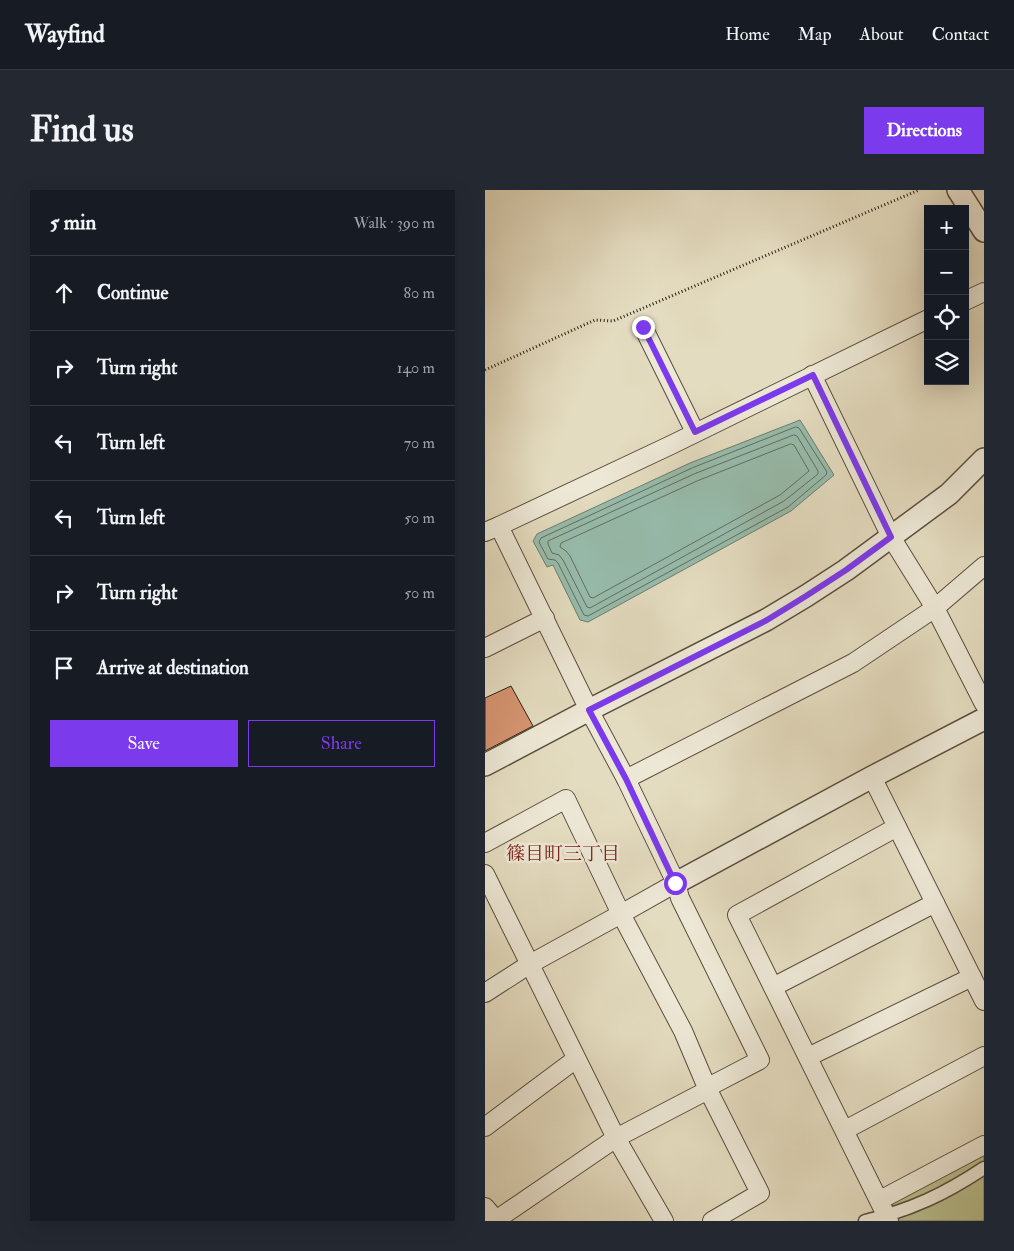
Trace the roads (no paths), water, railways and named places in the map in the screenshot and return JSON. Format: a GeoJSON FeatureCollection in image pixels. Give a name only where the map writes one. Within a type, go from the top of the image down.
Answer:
{"type":"FeatureCollection","features":[{"type":"Feature","properties":{"kind":"street"},"geometry":{"type":"LineString","coordinates":[[958,190],[984,230]]}},
{"type":"Feature","properties":{"kind":"street"},"geometry":{"type":"LineString","coordinates":[[969,299],[984,292]]}},
{"type":"Feature","properties":{"kind":"street"},"geometry":{"type":"LineString","coordinates":[[485,1207],[496,1220],[616,1138],[708,1090],[714,1084],[760,1060],[680,898],[675,883],[626,779],[589,710],[545,618],[492,529],[671,445],[924,321]]}},
{"type":"Feature","properties":{"kind":"street"},"geometry":{"type":"LineString","coordinates":[[643,327],[695,432]]}},
{"type":"Feature","properties":{"kind":"street"},"geometry":{"type":"LineString","coordinates":[[813,375],[891,537],[935,608],[984,704]]}},
{"type":"Feature","properties":{"kind":"street"},"geometry":{"type":"LineString","coordinates":[[485,764],[767,620],[846,570],[949,494],[984,459]]}},
{"type":"Feature","properties":{"kind":"street"},"geometry":{"type":"LineString","coordinates":[[626,779],[853,663],[935,608],[984,566]]}},
{"type":"Feature","properties":{"kind":"street"},"geometry":{"type":"LineString","coordinates":[[485,648],[545,618]]}},
{"type":"Feature","properties":{"kind":"street"},"geometry":{"type":"LineString","coordinates":[[485,992],[530,964],[675,883],[984,719]]}},
{"type":"Feature","properties":{"kind":"street"},"geometry":{"type":"LineString","coordinates":[[872,777],[984,1001]]}},
{"type":"Feature","properties":{"kind":"street"},"geometry":{"type":"LineString","coordinates":[[485,844],[566,799],[621,914],[683,1031],[708,1090],[760,1193],[712,1221]]}},
{"type":"Feature","properties":{"kind":"street"},"geometry":{"type":"LineString","coordinates":[[885,1212],[737,915],[897,827]]}},
{"type":"Feature","properties":{"kind":"street"},"geometry":{"type":"LineString","coordinates":[[485,874],[616,1138],[664,1221]]}},
{"type":"Feature","properties":{"kind":"street"},"geometry":{"type":"LineString","coordinates":[[773,987],[935,903]]}},
{"type":"Feature","properties":{"kind":"street"},"geometry":{"type":"LineString","coordinates":[[808,1057],[972,977]]}},
{"type":"Feature","properties":{"kind":"street"},"geometry":{"type":"LineString","coordinates":[[845,1130],[984,1056]]}},
{"type":"Feature","properties":{"kind":"street"},"geometry":{"type":"LineString","coordinates":[[485,1127],[576,1060]]}},
{"type":"Feature","properties":{"kind":"street"},"geometry":{"type":"LineString","coordinates":[[885,1212],[984,1145]]}},
{"type":"Feature","properties":{"kind":"street"},"geometry":{"type":"LineString","coordinates":[[865,1221],[885,1212],[927,1201],[984,1168]]}},
{"type":"Feature","properties":{"kind":"water"},"geometry":{"type":"Polygon","coordinates":[[[800,420],[834,475],[791,511],[588,622],[580,620],[553,565],[547,567],[533,541],[537,534],[690,463],[800,420]]]}},
{"type":"Feature","properties":{"kind":"district","name":"篠目町三丁目"},"geometry":{"type":"Point","coordinates":[563,854]}}]}
